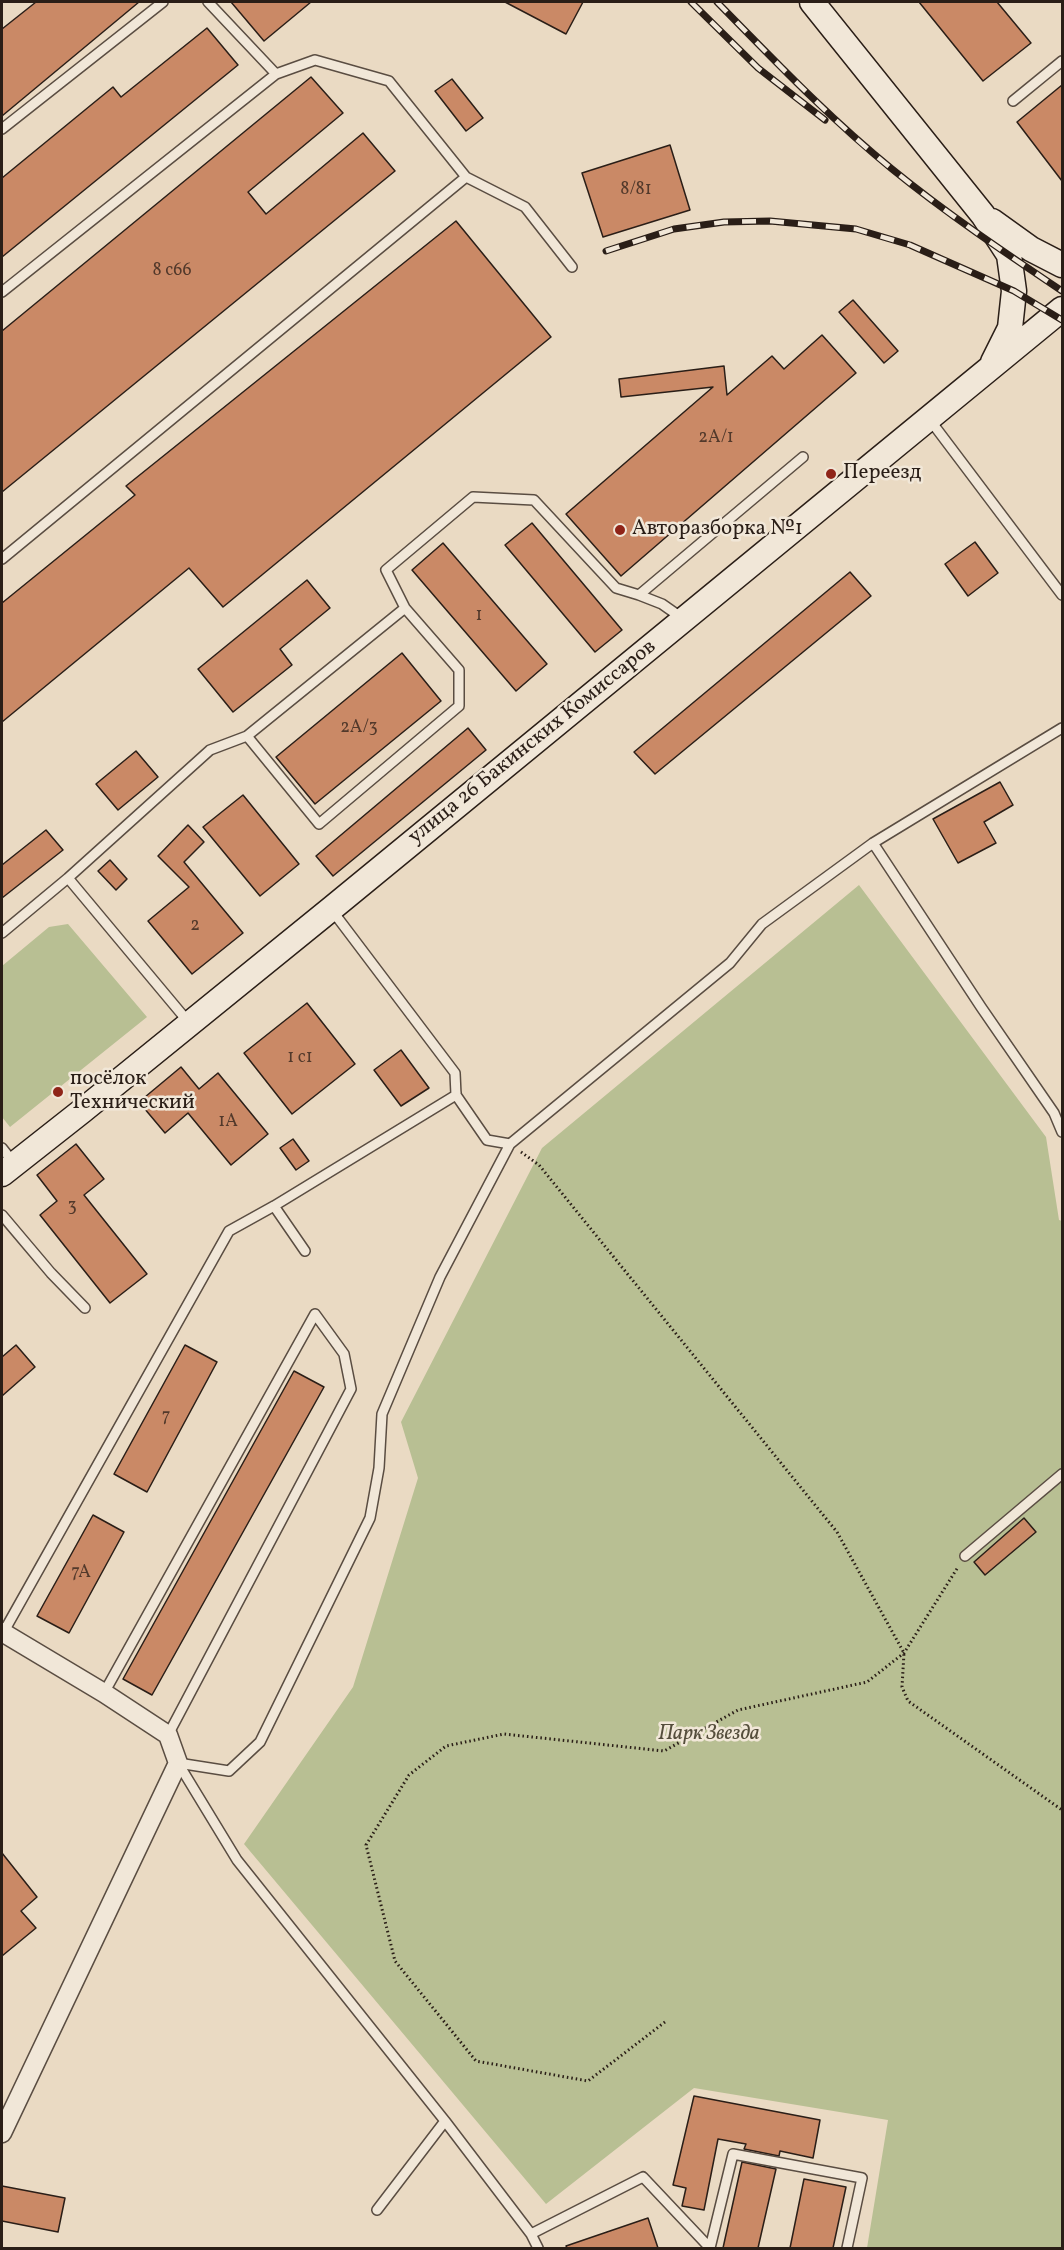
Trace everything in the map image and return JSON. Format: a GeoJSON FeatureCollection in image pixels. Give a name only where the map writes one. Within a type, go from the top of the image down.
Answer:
{"type":"FeatureCollection","features":[{"type":"Feature","properties":{"kind":"main road"},"geometry":{"type":"LineString","coordinates":[[812,2],[983,215],[1009,255],[1014,291],[1010,328],[989,370]]}},
{"type":"Feature","properties":{"kind":"main road"},"geometry":{"type":"LineString","coordinates":[[983,215],[1031,249],[1062,265]]}},
{"type":"Feature","properties":{"kind":"main road","name":"улица 26 Бакинских Комиссаров"},"geometry":{"type":"LineString","coordinates":[[6,1162],[190,1024],[1062,309]]}},
{"type":"Feature","properties":{"kind":"street"},"geometry":{"type":"LineString","coordinates":[[2,1633],[104,1693],[168,1735],[178,1763],[2,2133]]}},
{"type":"Feature","properties":{"kind":"lane"},"geometry":{"type":"LineString","coordinates":[[2,129],[163,2]]}},
{"type":"Feature","properties":{"kind":"lane"},"geometry":{"type":"LineString","coordinates":[[208,2],[276,74]]}},
{"type":"Feature","properties":{"kind":"lane"},"geometry":{"type":"LineString","coordinates":[[2,292],[276,74],[315,60],[389,81],[466,177],[525,207],[572,267]]}},
{"type":"Feature","properties":{"kind":"lane"},"geometry":{"type":"LineString","coordinates":[[1013,101],[1062,61]]}},
{"type":"Feature","properties":{"kind":"lane"},"geometry":{"type":"LineString","coordinates":[[2,559],[466,177]]}},
{"type":"Feature","properties":{"kind":"lane"},"geometry":{"type":"LineString","coordinates":[[929,418],[1062,595]]}},
{"type":"Feature","properties":{"kind":"lane"},"geometry":{"type":"LineString","coordinates":[[639,595],[803,457]]}},
{"type":"Feature","properties":{"kind":"lane"},"geometry":{"type":"LineString","coordinates":[[247,736],[319,824],[459,706],[459,670],[405,608],[386,570],[473,497],[534,500],[616,588],[662,604],[685,620]]}},
{"type":"Feature","properties":{"kind":"lane"},"geometry":{"type":"LineString","coordinates":[[2,933],[68,878],[210,750],[247,736],[405,608]]}},
{"type":"Feature","properties":{"kind":"lane"},"geometry":{"type":"LineString","coordinates":[[178,1763],[229,1771],[260,1742],[370,1518],[379,1468],[382,1414],[440,1277],[510,1144],[730,963],[762,924],[873,843],[1062,728]]}},
{"type":"Feature","properties":{"kind":"lane"},"geometry":{"type":"LineString","coordinates":[[873,843],[981,1007],[1058,1115],[1062,1132]]}},
{"type":"Feature","properties":{"kind":"lane"},"geometry":{"type":"LineString","coordinates":[[68,878],[190,1024]]}},
{"type":"Feature","properties":{"kind":"lane"},"geometry":{"type":"LineString","coordinates":[[331,909],[455,1073],[456,1095],[487,1140],[510,1144]]}},
{"type":"Feature","properties":{"kind":"lane"},"geometry":{"type":"LineString","coordinates":[[2,1633],[229,1231],[456,1095]]}},
{"type":"Feature","properties":{"kind":"lane"},"geometry":{"type":"LineString","coordinates":[[274,1206],[305,1251]]}},
{"type":"Feature","properties":{"kind":"lane"},"geometry":{"type":"LineString","coordinates":[[2,1215],[51,1273],[85,1308]]}},
{"type":"Feature","properties":{"kind":"lane"},"geometry":{"type":"LineString","coordinates":[[104,1693],[315,1314],[344,1354],[351,1389],[168,1735]]}},
{"type":"Feature","properties":{"kind":"lane"},"geometry":{"type":"LineString","coordinates":[[966,1556],[1062,1474]]}},
{"type":"Feature","properties":{"kind":"lane"},"geometry":{"type":"LineString","coordinates":[[178,1763],[237,1860],[445,2121],[531,2234],[538,2248]]}},
{"type":"Feature","properties":{"kind":"lane"},"geometry":{"type":"LineString","coordinates":[[377,2210],[445,2121]]}},
{"type":"Feature","properties":{"kind":"lane"},"geometry":{"type":"LineString","coordinates":[[710,2248],[733,2154],[862,2178],[847,2248]]}},
{"type":"Feature","properties":{"kind":"lane"},"geometry":{"type":"LineString","coordinates":[[531,2234],[643,2176],[710,2248]]}},
{"type":"Feature","properties":{"kind":"path"},"geometry":{"type":"LineString","coordinates":[[510,1144],[539,1165],[837,1532],[904,1653],[902,1687],[908,1701],[1062,1810]]}},
{"type":"Feature","properties":{"kind":"path"},"geometry":{"type":"LineString","coordinates":[[664,2022],[588,2081],[476,2061],[395,1961],[366,1845],[409,1775],[446,1746],[504,1734],[663,1751],[738,1710],[867,1682],[904,1653],[966,1556]]}},
{"type":"Feature","properties":{"kind":"green space","name":"Парк Звезда"},"geometry":{"type":"Polygon","coordinates":[[[859,885],[1046,1137],[1059,1220],[1062,1221],[1062,2248],[867,2248],[888,2120],[694,2088],[546,2204],[244,1844],[353,1687],[418,1478],[401,1422],[542,1148],[859,885]]]}},
{"type":"Feature","properties":{"kind":"green space"},"geometry":{"type":"Polygon","coordinates":[[[68,924],[147,1017],[10,1127],[2,1117],[2,966],[49,927],[68,924]]]}},
{"type":"Feature","properties":{"kind":"building"},"geometry":{"type":"Polygon","coordinates":[[[36,2],[139,2],[2,116],[2,29],[36,2]]]}},
{"type":"Feature","properties":{"kind":"building"},"geometry":{"type":"Polygon","coordinates":[[[231,2],[311,2],[264,41],[231,2]]]}},
{"type":"Feature","properties":{"kind":"building"},"geometry":{"type":"Polygon","coordinates":[[[505,2],[583,2],[566,34],[505,2]]]}},
{"type":"Feature","properties":{"kind":"building"},"geometry":{"type":"Polygon","coordinates":[[[919,2],[997,2],[1031,43],[983,81],[919,2]]]}},
{"type":"Feature","properties":{"kind":"building"},"geometry":{"type":"Polygon","coordinates":[[[207,28],[238,65],[2,257],[2,178],[113,87],[121,97],[207,28]]]}},
{"type":"Feature","properties":{"kind":"building"},"geometry":{"type":"Polygon","coordinates":[[[311,77],[343,113],[248,192],[266,214],[363,133],[395,171],[2,492],[2,331],[311,77]]]}},
{"type":"Feature","properties":{"kind":"building"},"geometry":{"type":"Polygon","coordinates":[[[452,79],[483,118],[466,131],[435,91],[452,79]]]}},
{"type":"Feature","properties":{"kind":"building"},"geometry":{"type":"Polygon","coordinates":[[[1062,85],[1062,181],[1017,122],[1062,85]]]}},
{"type":"Feature","properties":{"kind":"building"},"geometry":{"type":"Polygon","coordinates":[[[670,145],[690,210],[603,237],[582,173],[670,145]]]}},
{"type":"Feature","properties":{"kind":"building"},"geometry":{"type":"Polygon","coordinates":[[[456,221],[551,337],[223,607],[189,568],[2,722],[2,603],[135,495],[126,486],[456,221]]]}},
{"type":"Feature","properties":{"kind":"building"},"geometry":{"type":"Polygon","coordinates":[[[853,300],[898,351],[884,363],[839,312],[853,300]]]}},
{"type":"Feature","properties":{"kind":"building"},"geometry":{"type":"Polygon","coordinates":[[[822,335],[856,373],[621,576],[566,514],[713,387],[621,397],[619,379],[724,366],[727,395],[772,356],[784,369],[822,335]]]}},
{"type":"Feature","properties":{"kind":"building"},"geometry":{"type":"Polygon","coordinates":[[[532,523],[622,630],[595,652],[505,545],[532,523]]]}},
{"type":"Feature","properties":{"kind":"building"},"geometry":{"type":"Polygon","coordinates":[[[975,542],[998,573],[968,596],[945,564],[975,542]]]}},
{"type":"Feature","properties":{"kind":"building"},"geometry":{"type":"Polygon","coordinates":[[[443,543],[547,664],[516,691],[412,570],[443,543]]]}},
{"type":"Feature","properties":{"kind":"building"},"geometry":{"type":"Polygon","coordinates":[[[850,572],[871,596],[655,774],[634,752],[850,572]]]}},
{"type":"Feature","properties":{"kind":"building"},"geometry":{"type":"Polygon","coordinates":[[[307,580],[330,608],[280,649],[292,665],[233,712],[198,669],[307,580]]]}},
{"type":"Feature","properties":{"kind":"building"},"geometry":{"type":"Polygon","coordinates":[[[402,653],[441,701],[315,804],[276,757],[402,653]]]}},
{"type":"Feature","properties":{"kind":"building"},"geometry":{"type":"Polygon","coordinates":[[[468,728],[486,750],[333,876],[316,856],[468,728]]]}},
{"type":"Feature","properties":{"kind":"building"},"geometry":{"type":"Polygon","coordinates":[[[136,751],[158,777],[118,810],[96,784],[136,751]]]}},
{"type":"Feature","properties":{"kind":"building"},"geometry":{"type":"Polygon","coordinates":[[[1000,782],[1013,805],[984,822],[996,843],[958,863],[933,819],[1000,782]]]}},
{"type":"Feature","properties":{"kind":"building"},"geometry":{"type":"Polygon","coordinates":[[[243,795],[299,864],[260,896],[203,827],[243,795]]]}},
{"type":"Feature","properties":{"kind":"building"},"geometry":{"type":"Polygon","coordinates":[[[188,825],[204,842],[184,862],[243,933],[192,974],[148,921],[189,887],[158,856],[188,825]]]}},
{"type":"Feature","properties":{"kind":"building"},"geometry":{"type":"Polygon","coordinates":[[[46,830],[63,850],[2,898],[2,865],[46,830]]]}},
{"type":"Feature","properties":{"kind":"building"},"geometry":{"type":"Polygon","coordinates":[[[110,860],[127,879],[116,890],[98,871],[110,860]]]}},
{"type":"Feature","properties":{"kind":"building"},"geometry":{"type":"Polygon","coordinates":[[[307,1003],[355,1064],[292,1114],[244,1053],[307,1003]]]}},
{"type":"Feature","properties":{"kind":"building"},"geometry":{"type":"Polygon","coordinates":[[[401,1050],[429,1088],[401,1106],[374,1070],[401,1050]]]}},
{"type":"Feature","properties":{"kind":"building"},"geometry":{"type":"Polygon","coordinates":[[[181,1067],[199,1089],[218,1073],[268,1134],[231,1165],[188,1113],[165,1133],[139,1102],[181,1067]]]}},
{"type":"Feature","properties":{"kind":"building"},"geometry":{"type":"Polygon","coordinates":[[[293,1139],[309,1161],[296,1170],[280,1148],[293,1139]]]}},
{"type":"Feature","properties":{"kind":"building"},"geometry":{"type":"Polygon","coordinates":[[[76,1144],[104,1179],[84,1195],[147,1274],[110,1303],[40,1215],[57,1201],[37,1175],[76,1144]]]}},
{"type":"Feature","properties":{"kind":"building"},"geometry":{"type":"Polygon","coordinates":[[[16,1345],[35,1367],[2,1396],[2,1357],[16,1345]]]}},
{"type":"Feature","properties":{"kind":"building"},"geometry":{"type":"Polygon","coordinates":[[[185,1345],[217,1362],[147,1492],[114,1474],[185,1345]]]}},
{"type":"Feature","properties":{"kind":"building"},"geometry":{"type":"Polygon","coordinates":[[[294,1371],[324,1387],[152,1695],[123,1679],[294,1371]]]}},
{"type":"Feature","properties":{"kind":"building"},"geometry":{"type":"Polygon","coordinates":[[[93,1515],[124,1532],[69,1633],[37,1616],[93,1515]]]}},
{"type":"Feature","properties":{"kind":"building"},"geometry":{"type":"Polygon","coordinates":[[[1024,1518],[1036,1532],[985,1575],[974,1562],[1024,1518]]]}},
{"type":"Feature","properties":{"kind":"building"},"geometry":{"type":"Polygon","coordinates":[[[2,1853],[37,1897],[21,1911],[36,1928],[2,1956],[2,1853]]]}},
{"type":"Feature","properties":{"kind":"building"},"geometry":{"type":"Polygon","coordinates":[[[694,2096],[820,2120],[813,2158],[780,2151],[779,2156],[744,2149],[746,2144],[718,2139],[704,2210],[682,2206],[686,2188],[673,2185],[694,2096]]]}},
{"type":"Feature","properties":{"kind":"building"},"geometry":{"type":"Polygon","coordinates":[[[742,2162],[776,2169],[758,2248],[723,2248],[742,2162]]]}},
{"type":"Feature","properties":{"kind":"building"},"geometry":{"type":"Polygon","coordinates":[[[804,2179],[846,2187],[833,2248],[790,2248],[804,2179]]]}},
{"type":"Feature","properties":{"kind":"building"},"geometry":{"type":"Polygon","coordinates":[[[2,2186],[65,2198],[58,2232],[2,2221],[2,2186]]]}},
{"type":"Feature","properties":{"kind":"building"},"geometry":{"type":"Polygon","coordinates":[[[648,2218],[658,2248],[567,2248],[566,2246],[648,2218]]]}},
{"type":"Feature","properties":{"kind":"railway"},"geometry":{"type":"LineString","coordinates":[[691,2],[758,68],[825,120]]}},
{"type":"Feature","properties":{"kind":"railway"},"geometry":{"type":"LineString","coordinates":[[717,2],[802,88],[869,150],[954,217],[1062,291]]}},
{"type":"Feature","properties":{"kind":"railway"},"geometry":{"type":"LineString","coordinates":[[606,251],[674,229],[724,222],[770,221],[856,229],[910,245],[1014,291],[1062,320]]}},
{"type":"Feature","properties":{"kind":"place","name":"Переезд"},"geometry":{"type":"Point","coordinates":[831,474]}},
{"type":"Feature","properties":{"kind":"place","name":"Авторазборка №1"},"geometry":{"type":"Point","coordinates":[620,530]}},
{"type":"Feature","properties":{"kind":"place","name":"посёлок Технический"},"geometry":{"type":"Point","coordinates":[58,1092]}}]}
